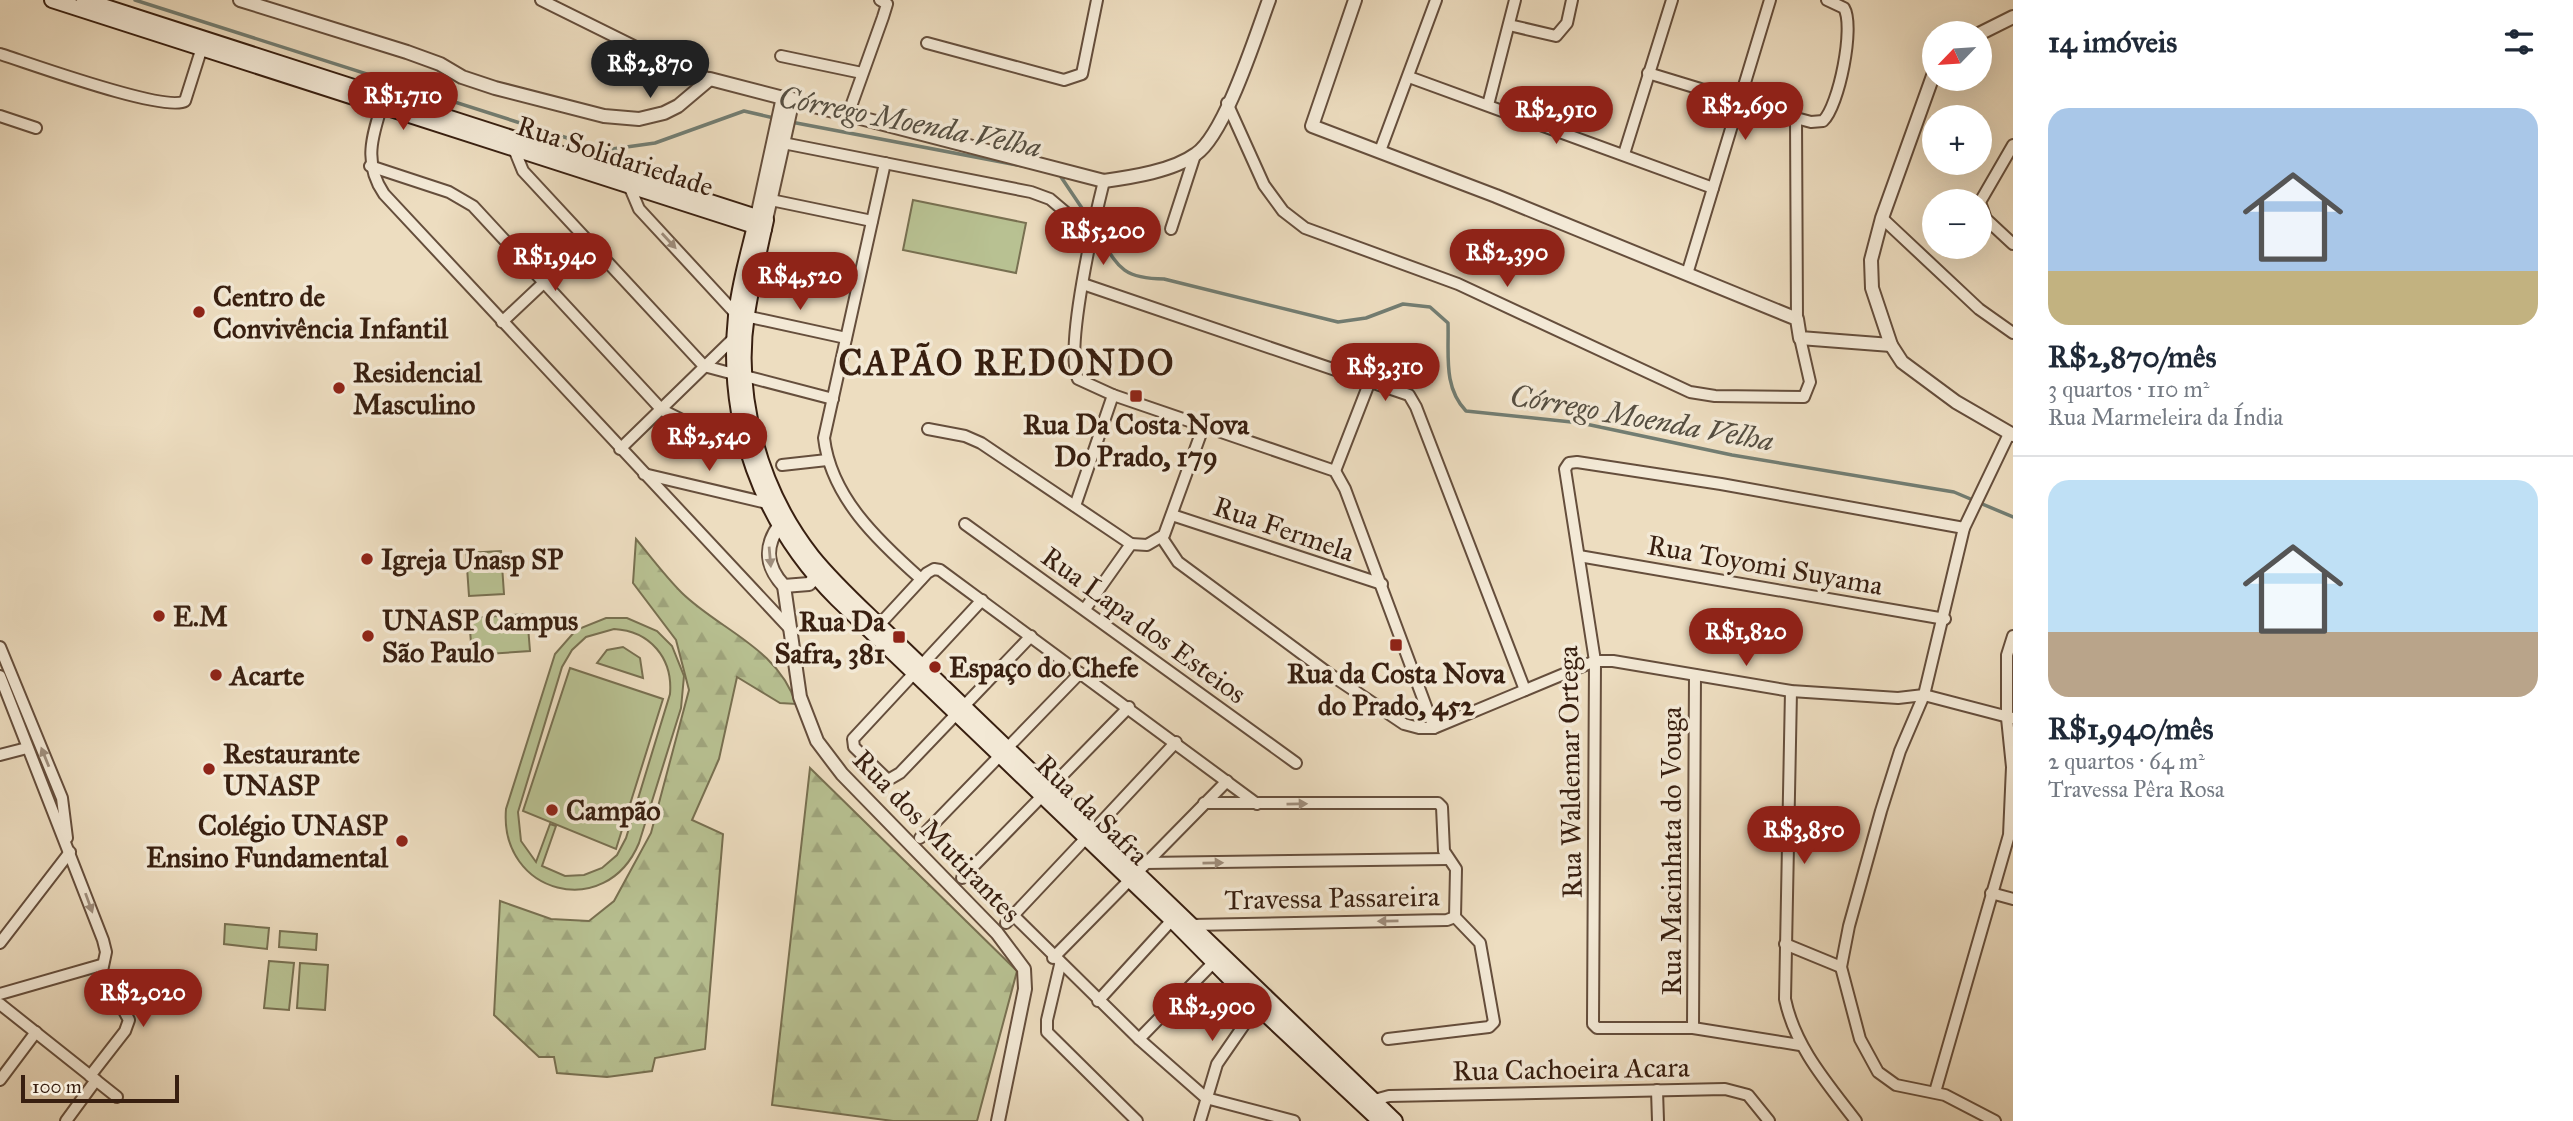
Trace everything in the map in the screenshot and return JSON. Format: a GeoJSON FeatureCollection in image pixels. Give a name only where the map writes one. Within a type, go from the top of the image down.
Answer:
{"type":"FeatureCollection","features":[{"type":"Feature","properties":{"kind":"main road","name":"Rua Solidariedade"},"geometry":{"type":"LineString","coordinates":[[52,0],[203,44],[760,223]]}},
{"type":"Feature","properties":{"kind":"main road","name":"Rua Solidariedade"},"geometry":{"type":"LineString","coordinates":[[84,0],[203,44]]}},
{"type":"Feature","properties":{"kind":"main road","name":"Rua Solidariedade"},"geometry":{"type":"LineString","coordinates":[[383,101],[514,149],[628,181]]}},
{"type":"Feature","properties":{"kind":"main road"},"geometry":{"type":"LineString","coordinates":[[760,223],[758,258],[735,337],[740,375],[751,427],[765,473],[820,574]]}},
{"type":"Feature","properties":{"kind":"main road"},"geometry":{"type":"LineString","coordinates":[[760,223],[741,315],[743,435],[766,503],[779,526]]}},
{"type":"Feature","properties":{"kind":"main road","name":"Rua da Safra"},"geometry":{"type":"LineString","coordinates":[[779,526],[820,574],[960,711],[1089,834],[1137,872],[1191,925],[1367,1102],[1380,1121]]}},
{"type":"Feature","properties":{"kind":"main road","name":"Rua da Safra"},"geometry":{"type":"LineString","coordinates":[[820,574],[879,625],[918,670]]}},
{"type":"Feature","properties":{"kind":"main road","name":"Rua da Safra"},"geometry":{"type":"LineString","coordinates":[[1137,872],[1172,920],[1257,1006],[1367,1102],[1395,1121]]}},
{"type":"Feature","properties":{"kind":"street"},"geometry":{"type":"LineString","coordinates":[[240,0],[407,52],[473,81],[604,116],[639,119],[664,113],[678,106],[710,79]]}},
{"type":"Feature","properties":{"kind":"street"},"geometry":{"type":"LineString","coordinates":[[541,0],[652,55],[710,79],[787,101],[849,112],[1104,181],[1157,169],[1195,155]]}},
{"type":"Feature","properties":{"kind":"street"},"geometry":{"type":"LineString","coordinates":[[849,112],[887,4],[880,0]]}},
{"type":"Feature","properties":{"kind":"street"},"geometry":{"type":"LineString","coordinates":[[926,43],[985,61],[1069,80],[1082,74],[1097,0]]}},
{"type":"Feature","properties":{"kind":"street"},"geometry":{"type":"LineString","coordinates":[[1171,229],[1195,155],[1210,138],[1227,103],[1269,0]]}},
{"type":"Feature","properties":{"kind":"street"},"geometry":{"type":"LineString","coordinates":[[1354,0],[1312,125],[1797,319]]}},
{"type":"Feature","properties":{"kind":"street"},"geometry":{"type":"LineString","coordinates":[[1380,151],[1436,0]]}},
{"type":"Feature","properties":{"kind":"street"},"geometry":{"type":"LineString","coordinates":[[1488,105],[1515,0]]}},
{"type":"Feature","properties":{"kind":"street"},"geometry":{"type":"LineString","coordinates":[[1509,25],[1556,36],[1567,23],[1572,0]]}},
{"type":"Feature","properties":{"kind":"street"},"geometry":{"type":"LineString","coordinates":[[1624,154],[1672,0]]}},
{"type":"Feature","properties":{"kind":"street"},"geometry":{"type":"LineString","coordinates":[[1687,274],[1770,0]]}},
{"type":"Feature","properties":{"kind":"street"},"geometry":{"type":"LineString","coordinates":[[1648,73],[1818,123],[1831,111],[1843,65],[1847,12],[1841,5],[1827,0]]}},
{"type":"Feature","properties":{"kind":"street"},"geometry":{"type":"LineString","coordinates":[[1992,28],[2013,17]]}},
{"type":"Feature","properties":{"kind":"street"},"geometry":{"type":"LineString","coordinates":[[0,54],[142,99],[176,105],[185,101],[203,44]]}},
{"type":"Feature","properties":{"kind":"street"},"geometry":{"type":"LineString","coordinates":[[781,56],[862,73]]}},
{"type":"Feature","properties":{"kind":"street"},"geometry":{"type":"LineString","coordinates":[[1409,77],[1713,188]]}},
{"type":"Feature","properties":{"kind":"street"},"geometry":{"type":"LineString","coordinates":[[1928,91],[1882,218],[1871,273],[1872,288],[1891,345],[1902,362],[1931,386],[2011,434],[1964,528],[1945,619],[1924,695],[1900,751],[1881,811],[1849,926],[1841,967],[1857,1031],[1874,1067],[1896,1085],[1936,1092],[1995,1121]]}},
{"type":"Feature","properties":{"kind":"street"},"geometry":{"type":"LineString","coordinates":[[383,101],[372,140],[370,166],[379,187],[397,211],[790,631]]}},
{"type":"Feature","properties":{"kind":"street"},"geometry":{"type":"LineString","coordinates":[[760,223],[771,200],[787,101]]}},
{"type":"Feature","properties":{"kind":"street"},"geometry":{"type":"LineString","coordinates":[[1227,103],[1264,185],[1283,211],[1305,228],[1458,284],[1690,392],[1715,396],[1804,397],[1810,382],[1797,319],[1796,118]]}},
{"type":"Feature","properties":{"kind":"street"},"geometry":{"type":"LineString","coordinates":[[0,116],[36,128]]}},
{"type":"Feature","properties":{"kind":"street"},"geometry":{"type":"LineString","coordinates":[[780,140],[1044,195],[1076,221]]}},
{"type":"Feature","properties":{"kind":"street"},"geometry":{"type":"LineString","coordinates":[[760,223],[780,140]]}},
{"type":"Feature","properties":{"kind":"street"},"geometry":{"type":"LineString","coordinates":[[2013,145],[1980,202],[1986,219],[2013,244]]}},
{"type":"Feature","properties":{"kind":"street"},"geometry":{"type":"LineString","coordinates":[[514,149],[523,171],[704,366],[834,399]]}},
{"type":"Feature","properties":{"kind":"street"},"geometry":{"type":"LineString","coordinates":[[886,163],[824,438],[827,460],[850,504],[869,529],[921,579]]}},
{"type":"Feature","properties":{"kind":"street"},"geometry":{"type":"LineString","coordinates":[[370,166],[461,197],[482,213],[662,410],[694,426],[743,435]]}},
{"type":"Feature","properties":{"kind":"street"},"geometry":{"type":"LineString","coordinates":[[628,181],[639,209],[741,315],[846,338]]}},
{"type":"Feature","properties":{"kind":"street"},"geometry":{"type":"LineString","coordinates":[[1104,181],[1083,284],[1073,365],[1081,382],[1335,471]]}},
{"type":"Feature","properties":{"kind":"street"},"geometry":{"type":"LineString","coordinates":[[771,200],[872,222]]}},
{"type":"Feature","properties":{"kind":"street"},"geometry":{"type":"LineString","coordinates":[[1882,218],[1979,309],[2013,334]]}},
{"type":"Feature","properties":{"kind":"street"},"geometry":{"type":"LineString","coordinates":[[502,322],[587,242]]}},
{"type":"Feature","properties":{"kind":"street"},"geometry":{"type":"LineString","coordinates":[[758,258],[859,279]]}},
{"type":"Feature","properties":{"kind":"street"},"geometry":{"type":"LineString","coordinates":[[1083,284],[1404,392],[1416,407],[1525,690]]}},
{"type":"Feature","properties":{"kind":"street"},"geometry":{"type":"LineString","coordinates":[[620,449],[735,337]]}},
{"type":"Feature","properties":{"kind":"street"},"geometry":{"type":"LineString","coordinates":[[1800,338],[1891,345]]}},
{"type":"Feature","properties":{"kind":"street"},"geometry":{"type":"LineString","coordinates":[[1370,381],[1335,471],[1382,584],[1434,728]]}},
{"type":"Feature","properties":{"kind":"street"},"geometry":{"type":"LineString","coordinates":[[1075,506],[1113,394]]}},
{"type":"Feature","properties":{"kind":"street"},"geometry":{"type":"LineString","coordinates":[[928,429],[965,436],[981,443],[1131,544],[1147,545],[1162,538],[1204,425]]}},
{"type":"Feature","properties":{"kind":"street"},"geometry":{"type":"LineString","coordinates":[[782,466],[827,460]]}},
{"type":"Feature","properties":{"kind":"street","name":"Rua Waldemar Ortega"},"geometry":{"type":"LineString","coordinates":[[1800,1045],[1693,1028],[1597,1028],[1593,1023],[1595,662],[1565,477],[1566,466],[1573,462],[1721,484],[1964,528]]}},
{"type":"Feature","properties":{"kind":"street"},"geometry":{"type":"LineString","coordinates":[[644,474],[766,503]]}},
{"type":"Feature","properties":{"kind":"street","name":"Rua Fermela"},"geometry":{"type":"LineString","coordinates":[[1172,515],[1382,584]]}},
{"type":"Feature","properties":{"kind":"street","name":"Rua Lapa dos Esteios"},"geometry":{"type":"LineString","coordinates":[[965,524],[1296,763]]}},
{"type":"Feature","properties":{"kind":"street","name":"Rua dos Mutirantes"},"geometry":{"type":"LineString","coordinates":[[779,526],[773,535],[768,557],[776,578],[784,586],[800,697],[808,724],[829,758],[997,933],[1024,969],[1025,989],[998,1121]]}},
{"type":"Feature","properties":{"kind":"street"},"geometry":{"type":"LineString","coordinates":[[1162,538],[1173,559],[1328,673],[1404,723],[1419,729],[1434,728],[1595,662],[1613,661],[1791,691],[1898,698],[1924,695],[2010,718]]}},
{"type":"Feature","properties":{"kind":"street"},"geometry":{"type":"LineString","coordinates":[[1085,609],[1131,544]]}},
{"type":"Feature","properties":{"kind":"street","name":"Rua Toyomi Suyama"},"geometry":{"type":"LineString","coordinates":[[1579,556],[1945,619]]}},
{"type":"Feature","properties":{"kind":"street"},"geometry":{"type":"LineString","coordinates":[[879,625],[921,579],[937,569],[1129,707],[1257,804]]}},
{"type":"Feature","properties":{"kind":"street"},"geometry":{"type":"LineString","coordinates":[[784,586],[801,587],[820,574]]}},
{"type":"Feature","properties":{"kind":"street"},"geometry":{"type":"LineString","coordinates":[[982,600],[852,741],[885,778],[894,779],[1031,636]]}},
{"type":"Feature","properties":{"kind":"street"},"geometry":{"type":"LineString","coordinates":[[1936,1092],[1991,893],[2004,859],[2012,806],[2007,655],[2013,636]]}},
{"type":"Feature","properties":{"kind":"street"},"geometry":{"type":"LineString","coordinates":[[0,647],[62,798],[67,821],[68,846],[0,943]]}},
{"type":"Feature","properties":{"kind":"street"},"geometry":{"type":"LineString","coordinates":[[920,838],[1080,673]]}},
{"type":"Feature","properties":{"kind":"street","name":"Rua Macinhata do Vouga"},"geometry":{"type":"LineString","coordinates":[[1693,1028],[1695,675]]}},
{"type":"Feature","properties":{"kind":"street"},"geometry":{"type":"LineString","coordinates":[[0,676],[3,690],[68,846],[103,940],[106,952],[101,965],[129,1020],[125,1031],[66,1121]]}},
{"type":"Feature","properties":{"kind":"street"},"geometry":{"type":"LineString","coordinates":[[1791,691],[1791,821],[1785,999],[1800,1045],[1856,1121]]}},
{"type":"Feature","properties":{"kind":"street"},"geometry":{"type":"LineString","coordinates":[[962,878],[1129,707]]}},
{"type":"Feature","properties":{"kind":"street"},"geometry":{"type":"LineString","coordinates":[[1176,742],[1009,919],[1206,1098],[1294,1121]]}},
{"type":"Feature","properties":{"kind":"street"},"geometry":{"type":"LineString","coordinates":[[0,755],[27,748]]}},
{"type":"Feature","properties":{"kind":"street"},"geometry":{"type":"LineString","coordinates":[[1137,1121],[1047,1032],[1046,1020],[1057,961],[1137,872],[1227,781]]}},
{"type":"Feature","properties":{"kind":"street","name":"Travessa Passareira"},"geometry":{"type":"LineString","coordinates":[[1191,925],[1438,920],[1455,917],[1456,869],[1444,851],[1442,807],[1438,803],[1204,803]]}},
{"type":"Feature","properties":{"kind":"street"},"geometry":{"type":"LineString","coordinates":[[1137,872],[1448,859]]}},
{"type":"Feature","properties":{"kind":"street"},"geometry":{"type":"LineString","coordinates":[[1991,893],[2013,899]]}},
{"type":"Feature","properties":{"kind":"street"},"geometry":{"type":"LineString","coordinates":[[1388,1039],[1489,1027],[1494,1023],[1480,943],[1455,917]]}},
{"type":"Feature","properties":{"kind":"street"},"geometry":{"type":"LineString","coordinates":[[1098,1001],[1172,920]]}},
{"type":"Feature","properties":{"kind":"street"},"geometry":{"type":"LineString","coordinates":[[1785,944],[1841,967]]}},
{"type":"Feature","properties":{"kind":"street"},"geometry":{"type":"LineString","coordinates":[[1139,1039],[1214,962]]}},
{"type":"Feature","properties":{"kind":"street"},"geometry":{"type":"LineString","coordinates":[[0,994],[101,965]]}},
{"type":"Feature","properties":{"kind":"street"},"geometry":{"type":"LineString","coordinates":[[0,1004],[117,1097]]}},
{"type":"Feature","properties":{"kind":"street"},"geometry":{"type":"LineString","coordinates":[[1200,1121],[1217,1064],[1257,1006]]}},
{"type":"Feature","properties":{"kind":"street"},"geometry":{"type":"LineString","coordinates":[[0,1080],[36,1032]]}},
{"type":"Feature","properties":{"kind":"street"},"geometry":{"type":"LineString","coordinates":[[1657,1090],[1658,1121]]}},
{"type":"Feature","properties":{"kind":"street","name":"Rua Cachoeira Acara"},"geometry":{"type":"LineString","coordinates":[[1367,1102],[1657,1090],[1738,1090],[1748,1095],[1769,1121]]}},
{"type":"Feature","properties":{"kind":"green space"},"geometry":{"type":"Polygon","coordinates":[[[913,200],[1026,223],[1016,273],[903,250],[913,200]]]}},
{"type":"Feature","properties":{"kind":"green space"},"geometry":{"type":"Polygon","coordinates":[[[636,539],[682,593],[746,641],[776,668],[796,704],[780,703],[737,677],[719,759],[692,820],[723,834],[705,1049],[655,1058],[652,1071],[607,1077],[557,1073],[554,1057],[539,1057],[494,1015],[500,901],[551,919],[589,921],[614,901],[651,833],[689,690],[676,640],[633,583],[636,539]]]}},
{"type":"Feature","properties":{"kind":"green space"},"geometry":{"type":"Polygon","coordinates":[[[501,551],[504,594],[469,596],[466,553],[501,551]]]}},
{"type":"Feature","properties":{"kind":"green space"},"geometry":{"type":"Polygon","coordinates":[[[527,614],[530,651],[472,655],[469,618],[527,614]]]}},
{"type":"Feature","properties":{"kind":"green space"},"geometry":{"type":"Polygon","coordinates":[[[606,618],[627,618],[657,631],[672,646],[684,676],[681,708],[639,843],[624,868],[603,883],[581,889],[558,888],[536,878],[519,861],[508,838],[506,809],[555,654],[576,630],[606,618]],[[614,629],[586,637],[572,650],[562,667],[518,812],[521,841],[536,862],[550,824],[556,826],[542,866],[565,876],[584,875],[602,868],[617,855],[626,838],[670,694],[668,669],[657,649],[638,635],[614,629]]]}},
{"type":"Feature","properties":{"kind":"green space"},"geometry":{"type":"Polygon","coordinates":[[[623,647],[640,658],[643,678],[597,663],[607,650],[623,647]]]}},
{"type":"Feature","properties":{"kind":"green space"},"geometry":{"type":"Polygon","coordinates":[[[570,668],[663,699],[616,849],[523,811],[570,668]]]}},
{"type":"Feature","properties":{"kind":"green space"},"geometry":{"type":"Polygon","coordinates":[[[810,768],[1017,971],[977,1121],[893,1121],[772,1105],[810,768]]]}},
{"type":"Feature","properties":{"kind":"green space"},"geometry":{"type":"Polygon","coordinates":[[[225,924],[269,928],[267,949],[224,944],[225,924]]]}},
{"type":"Feature","properties":{"kind":"green space"},"geometry":{"type":"Polygon","coordinates":[[[280,931],[317,934],[316,950],[279,947],[280,931]]]}},
{"type":"Feature","properties":{"kind":"green space"},"geometry":{"type":"Polygon","coordinates":[[[269,961],[294,963],[289,1010],[264,1008],[269,961]]]}},
{"type":"Feature","properties":{"kind":"green space"},"geometry":{"type":"Polygon","coordinates":[[[300,963],[328,965],[325,1010],[297,1008],[300,963]]]}},
{"type":"Feature","properties":{"kind":"waterway","name":"Córrego Moenda Velha"},"geometry":{"type":"LineString","coordinates":[[135,0],[605,150],[655,143],[744,111],[774,118]]}},
{"type":"Feature","properties":{"kind":"waterway","name":"Córrego Moenda Velha"},"geometry":{"type":"LineString","coordinates":[[791,122],[1028,167]]}},
{"type":"Feature","properties":{"kind":"waterway","name":"Córrego Moenda Velha"},"geometry":{"type":"LineString","coordinates":[[1059,174],[1092,223]]}},
{"type":"Feature","properties":{"kind":"waterway","name":"Córrego Moenda Velha"},"geometry":{"type":"LineString","coordinates":[[1096,230],[1121,267],[1137,276],[1164,279],[1338,322],[1366,318],[1403,304],[1430,307],[1448,323],[1450,381],[1466,411],[1581,423],[1732,455],[1954,492],[2013,517]]}},
{"type":"Feature","properties":{"kind":"place","name":"Centro de Convivência Infantil"},"geometry":{"type":"Point","coordinates":[199,312]}},
{"type":"Feature","properties":{"kind":"place","name":"Residencial Masculino"},"geometry":{"type":"Point","coordinates":[339,388]}},
{"type":"Feature","properties":{"kind":"place","name":"Rua Da Costa Nova Do Prado, 179"},"geometry":{"type":"Point","coordinates":[1136,396]}},
{"type":"Feature","properties":{"kind":"place","name":"Igreja Unasp SP"},"geometry":{"type":"Point","coordinates":[367,559]}},
{"type":"Feature","properties":{"kind":"place","name":"E.M"},"geometry":{"type":"Point","coordinates":[159,616]}},
{"type":"Feature","properties":{"kind":"place","name":"UNASP Campus São Paulo"},"geometry":{"type":"Point","coordinates":[368,636]}},
{"type":"Feature","properties":{"kind":"place","name":"Rua Da Safra, 381"},"geometry":{"type":"Point","coordinates":[899,637]}},
{"type":"Feature","properties":{"kind":"place","name":"Rua da Costa Nova do Prado, 452"},"geometry":{"type":"Point","coordinates":[1396,645]}},
{"type":"Feature","properties":{"kind":"place","name":"Espaço do Chefe"},"geometry":{"type":"Point","coordinates":[935,667]}},
{"type":"Feature","properties":{"kind":"place","name":"Acarte"},"geometry":{"type":"Point","coordinates":[216,675]}},
{"type":"Feature","properties":{"kind":"place","name":"Restaurante UNASP"},"geometry":{"type":"Point","coordinates":[209,769]}},
{"type":"Feature","properties":{"kind":"place","name":"Campão"},"geometry":{"type":"Point","coordinates":[552,810]}},
{"type":"Feature","properties":{"kind":"place","name":"Colégio UNASP Ensino Fundamental"},"geometry":{"type":"Point","coordinates":[402,841]}},
{"type":"Feature","properties":{"kind":"district","name":"CAPÃO REDONDO"},"geometry":{"type":"Point","coordinates":[1007,363]}}]}
